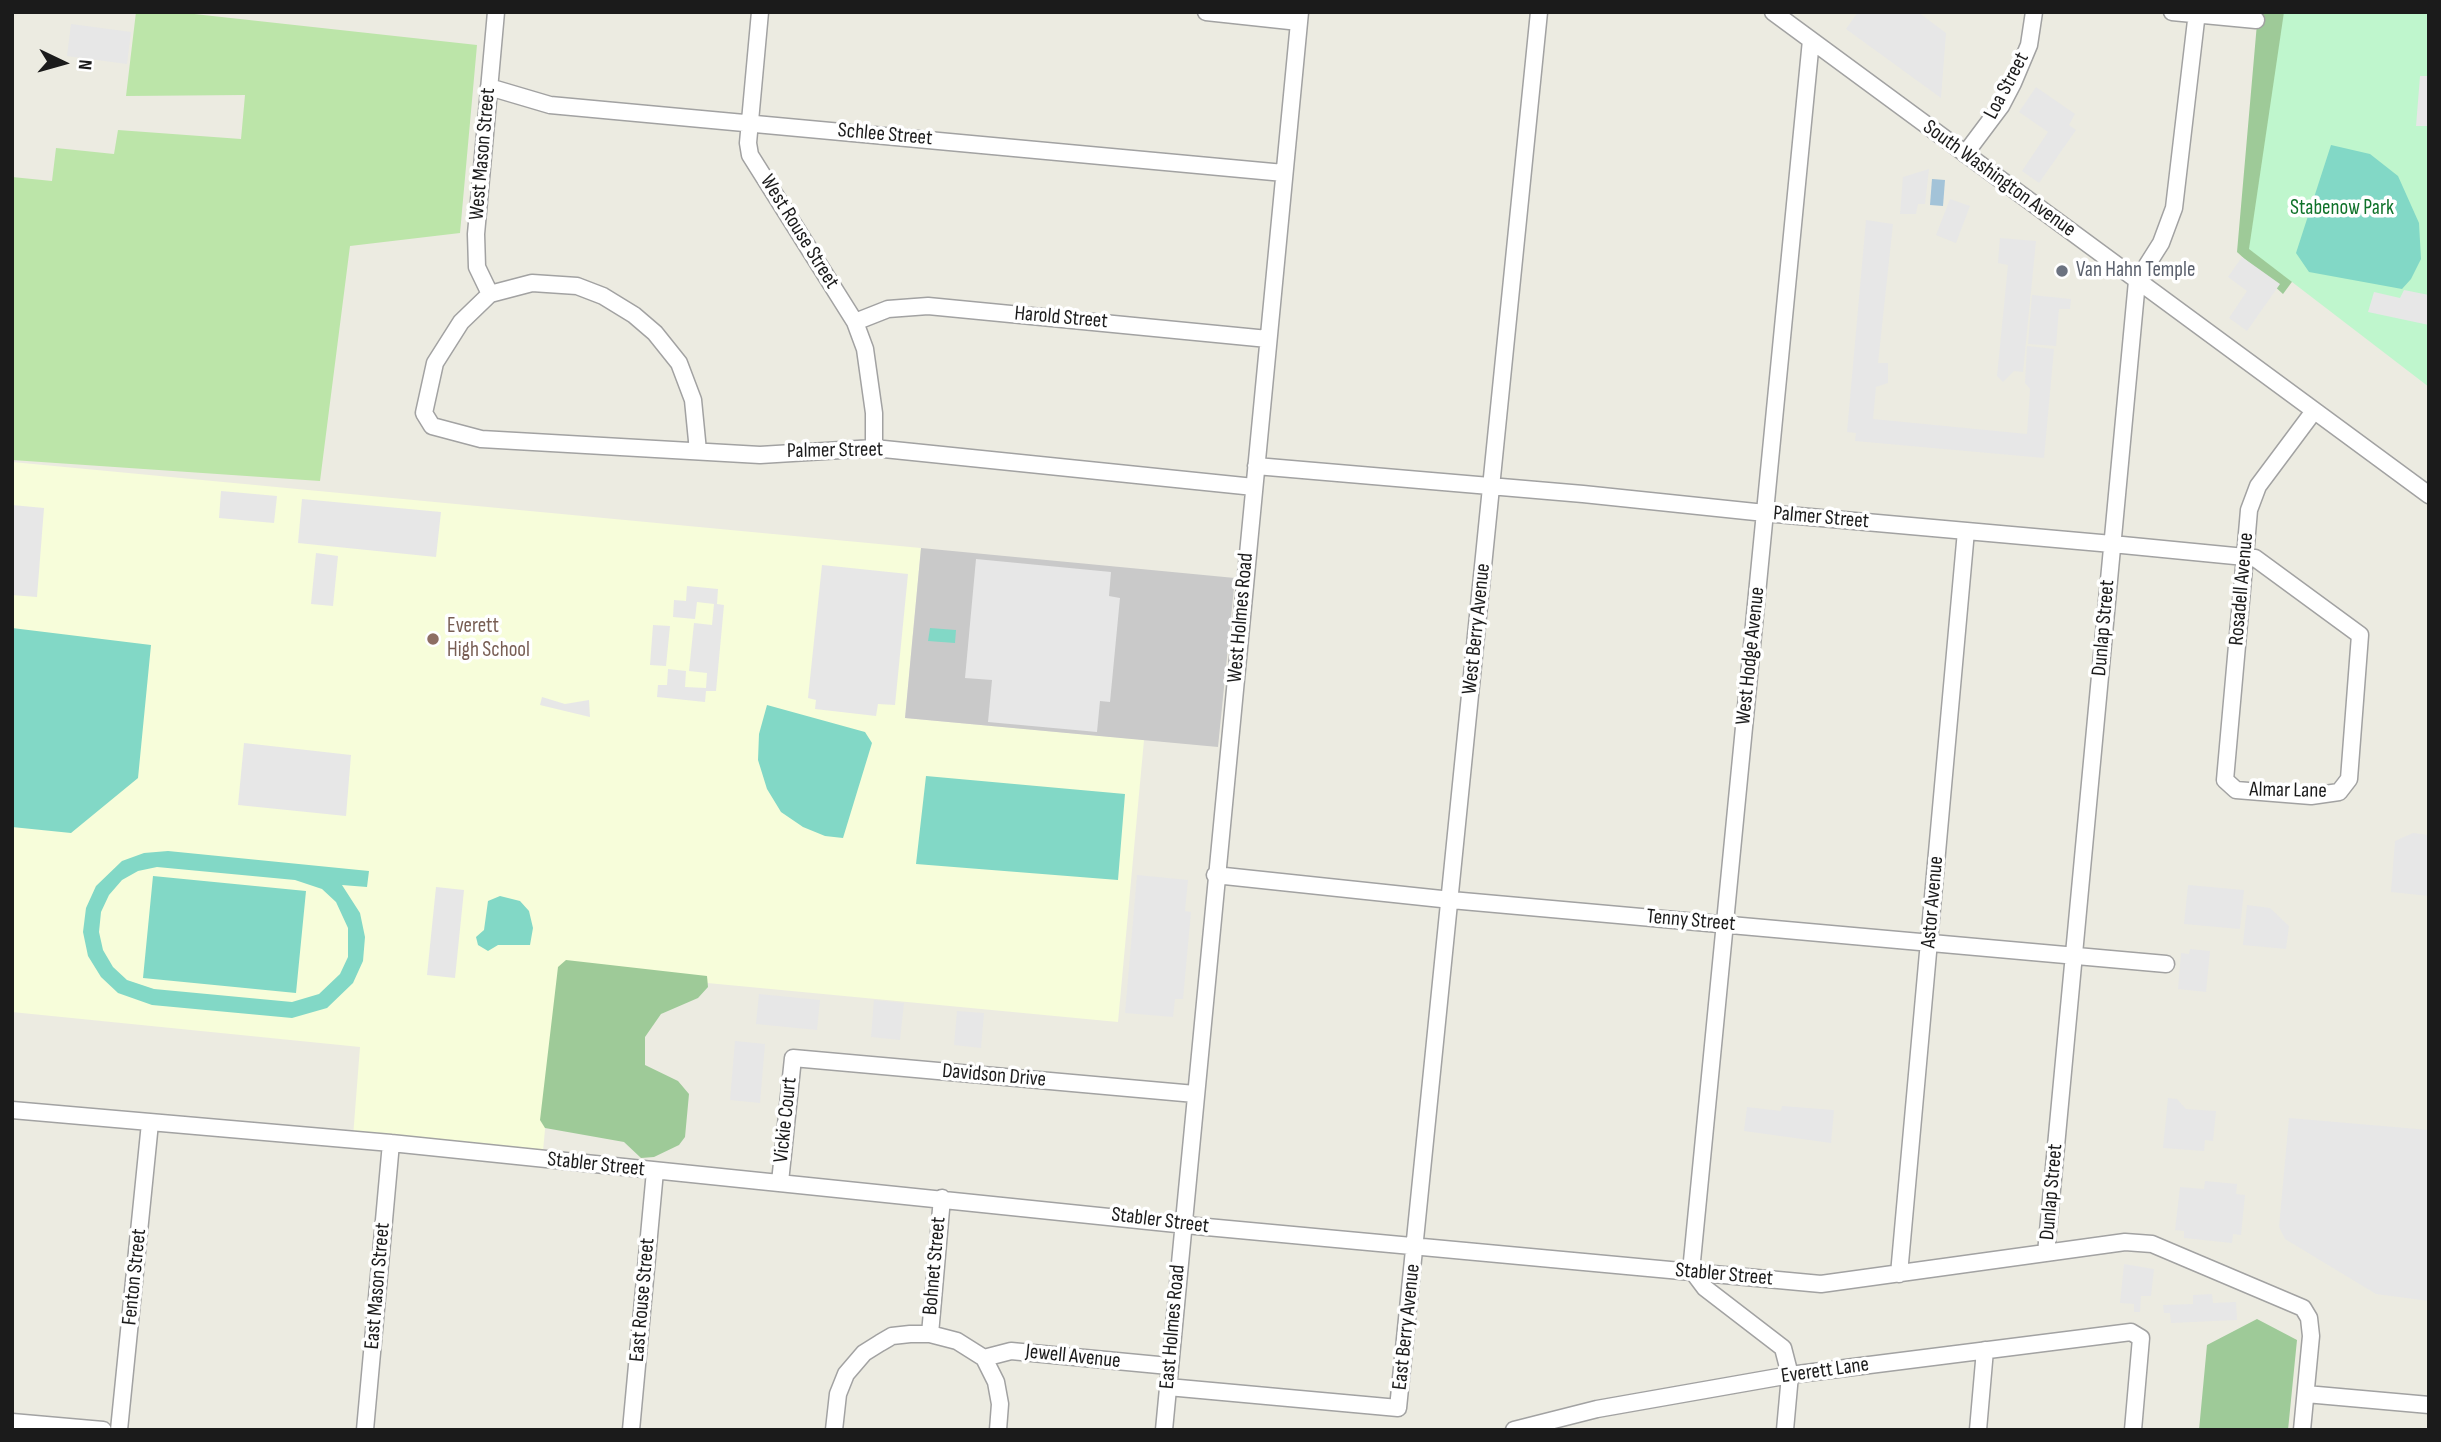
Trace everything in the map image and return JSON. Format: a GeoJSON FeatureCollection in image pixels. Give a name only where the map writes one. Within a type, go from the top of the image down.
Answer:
{"type":"FeatureCollection","features":[{"type":"Feature","properties":{"kind":"street","name":"West Mason Street"},"geometry":{"type":"LineString","coordinates":[[490,294],[477,267],[476,234],[496,12]]}},
{"type":"Feature","properties":{"kind":"street","name":"West Rouse Street"},"geometry":{"type":"LineString","coordinates":[[761,12],[750,122],[750,155],[855,322],[865,349],[874,413],[874,448]]}},
{"type":"Feature","properties":{"kind":"street"},"geometry":{"type":"LineString","coordinates":[[1206,12],[1300,17]]}},
{"type":"Feature","properties":{"kind":"street","name":"West Berry Avenue"},"geometry":{"type":"LineString","coordinates":[[1415,1246],[1539,12]]}},
{"type":"Feature","properties":{"kind":"street","name":"South Washington Avenue"},"geometry":{"type":"LineString","coordinates":[[1773,12],[2429,495]]}},
{"type":"Feature","properties":{"kind":"street","name":"Loa Street"},"geometry":{"type":"LineString","coordinates":[[1965,154],[2001,106],[2014,83],[2029,45],[2034,12]]}},
{"type":"Feature","properties":{"kind":"street"},"geometry":{"type":"LineString","coordinates":[[2172,12],[2256,20]]}},
{"type":"Feature","properties":{"kind":"street","name":"Dunlap Street"},"geometry":{"type":"LineString","coordinates":[[2046,1253],[2137,281],[2161,243],[2174,208],[2196,14]]}},
{"type":"Feature","properties":{"kind":"street","name":"West Holmes Road"},"geometry":{"type":"LineString","coordinates":[[1183,1224],[1300,17]]}},
{"type":"Feature","properties":{"kind":"street","name":"West Hodge Avenue"},"geometry":{"type":"LineString","coordinates":[[1693,1272],[1811,40]]}},
{"type":"Feature","properties":{"kind":"street","name":"Schlee Street"},"geometry":{"type":"LineString","coordinates":[[489,87],[551,105],[1284,173]]}},
{"type":"Feature","properties":{"kind":"street"},"geometry":{"type":"LineString","coordinates":[[490,294],[531,283],[577,286],[603,296],[634,315],[655,333],[679,363],[693,400],[698,451]]}},
{"type":"Feature","properties":{"kind":"street","name":"Palmer Street"},"geometry":{"type":"LineString","coordinates":[[490,294],[446,342],[435,363],[424,414],[432,426],[481,439],[760,455],[874,448],[1254,487]]}},
{"type":"Feature","properties":{"kind":"street","name":"Harold Street"},"geometry":{"type":"LineString","coordinates":[[855,322],[888,309],[928,306],[1268,339]]}},
{"type":"Feature","properties":{"kind":"street","name":"Rosadell Avenue"},"geometry":{"type":"LineString","coordinates":[[2229,787],[2225,780],[2249,510],[2258,486],[2314,411]]}},
{"type":"Feature","properties":{"kind":"street","name":"Palmer Street"},"geometry":{"type":"LineString","coordinates":[[1256,466],[2112,544],[2262,561],[2360,635],[2349,779],[2346,787]]}},
{"type":"Feature","properties":{"kind":"street","name":"Astor Avenue"},"geometry":{"type":"LineString","coordinates":[[1899,1274],[1966,531]]}},
{"type":"Feature","properties":{"kind":"street","name":"Almar Lane"},"geometry":{"type":"LineString","coordinates":[[2229,787],[2236,790],[2311,796],[2339,792],[2346,787]]}},
{"type":"Feature","properties":{"kind":"street","name":"Tenny Street"},"geometry":{"type":"LineString","coordinates":[[1215,875],[1451,900],[2166,964]]}},
{"type":"Feature","properties":{"kind":"street","name":"Davidson Drive"},"geometry":{"type":"LineString","coordinates":[[793,1058],[1195,1094]]}},
{"type":"Feature","properties":{"kind":"street","name":"Vickie Court"},"geometry":{"type":"LineString","coordinates":[[780,1181],[793,1058]]}},
{"type":"Feature","properties":{"kind":"street","name":"Stabler Street"},"geometry":{"type":"LineString","coordinates":[[12,1110],[391,1143],[1183,1224],[1821,1284],[2125,1242],[2152,1244],[2303,1308],[2311,1325],[2306,1394]]}},
{"type":"Feature","properties":{"kind":"street","name":"Fenton Street"},"geometry":{"type":"LineString","coordinates":[[119,1430],[150,1123]]}},
{"type":"Feature","properties":{"kind":"street","name":"East Mason Street"},"geometry":{"type":"LineString","coordinates":[[365,1430],[391,1143]]}},
{"type":"Feature","properties":{"kind":"street","name":"East Rouse Street"},"geometry":{"type":"LineString","coordinates":[[631,1430],[655,1171]]}},
{"type":"Feature","properties":{"kind":"street","name":"Bohnet Street"},"geometry":{"type":"LineString","coordinates":[[930,1334],[942,1198]]}},
{"type":"Feature","properties":{"kind":"street","name":"East Holmes Road"},"geometry":{"type":"LineString","coordinates":[[1164,1430],[1183,1224]]}},
{"type":"Feature","properties":{"kind":"street","name":"East Berry Avenue"},"geometry":{"type":"LineString","coordinates":[[1168,1387],[1398,1408],[1415,1246]]}},
{"type":"Feature","properties":{"kind":"street"},"geometry":{"type":"LineString","coordinates":[[1693,1272],[1705,1288],[1783,1348],[1790,1375],[1785,1430]]}},
{"type":"Feature","properties":{"kind":"street","name":"Everett Lane"},"geometry":{"type":"LineString","coordinates":[[1514,1430],[1597,1409],[1790,1375],[2100,1333],[2138,1333],[2141,1343],[2133,1430]]}},
{"type":"Feature","properties":{"kind":"street"},"geometry":{"type":"LineString","coordinates":[[834,1430],[842,1384],[846,1374],[864,1353],[892,1336],[930,1334],[965,1345],[984,1358],[996,1382],[1000,1404],[998,1430]]}},
{"type":"Feature","properties":{"kind":"street"},"geometry":{"type":"LineString","coordinates":[[1978,1430],[1985,1350]]}},
{"type":"Feature","properties":{"kind":"street","name":"Jewell Avenue"},"geometry":{"type":"LineString","coordinates":[[984,1358],[1011,1351],[1169,1366]]}},
{"type":"Feature","properties":{"kind":"street"},"geometry":{"type":"LineString","coordinates":[[2302,1430],[2306,1394],[2429,1405]]}},
{"type":"Feature","properties":{"kind":"street"},"geometry":{"type":"LineString","coordinates":[[12,1422],[103,1430]]}},
{"type":"Feature","properties":{"kind":"shaded area"},"geometry":{"type":"Polygon","coordinates":[[[1858,12],[1918,12],[1946,33],[1941,98],[1846,29],[1858,12]]]}},
{"type":"Feature","properties":{"kind":"shaded area"},"geometry":{"type":"Polygon","coordinates":[[[71,24],[131,32],[127,64],[67,56],[71,24]]]}},
{"type":"Feature","properties":{"kind":"shaded area"},"geometry":{"type":"Polygon","coordinates":[[[2420,76],[2429,76],[2429,126],[2416,126],[2420,76]]]}},
{"type":"Feature","properties":{"kind":"shaded area"},"geometry":{"type":"Polygon","coordinates":[[[2036,87],[2075,114],[2069,125],[2076,130],[2039,183],[2022,171],[2048,132],[2019,112],[2036,87]]]}},
{"type":"Feature","properties":{"kind":"shaded area"},"geometry":{"type":"Polygon","coordinates":[[[1929,169],[1925,204],[1918,204],[1916,214],[1900,214],[1903,177],[1929,169]]]}},
{"type":"Feature","properties":{"kind":"shaded area"},"geometry":{"type":"Polygon","coordinates":[[[1932,179],[1945,180],[1943,206],[1930,205],[1932,179]]]}},
{"type":"Feature","properties":{"kind":"shaded area"},"geometry":{"type":"Polygon","coordinates":[[[1950,199],[1970,206],[1956,243],[1936,235],[1950,199]]]}},
{"type":"Feature","properties":{"kind":"shaded area"},"geometry":{"type":"Polygon","coordinates":[[[1866,220],[1893,224],[1878,363],[1888,363],[1888,383],[1876,387],[1873,419],[2027,434],[2030,389],[2025,383],[2027,346],[2054,349],[2044,458],[1855,441],[1856,433],[1847,432],[1866,220]]]}},
{"type":"Feature","properties":{"kind":"shaded area"},"geometry":{"type":"Polygon","coordinates":[[[2000,238],[2036,241],[2023,372],[2014,371],[2003,382],[1997,376],[2008,265],[1998,263],[2000,238]]]}},
{"type":"Feature","properties":{"kind":"shaded area"},"geometry":{"type":"Polygon","coordinates":[[[2242,257],[2280,284],[2247,331],[2229,318],[2247,291],[2228,277],[2242,257]]]}},
{"type":"Feature","properties":{"kind":"shaded area"},"geometry":{"type":"Polygon","coordinates":[[[2404,290],[2429,295],[2429,325],[2368,312],[2374,292],[2400,298],[2404,290]]]}},
{"type":"Feature","properties":{"kind":"shaded area"},"geometry":{"type":"Polygon","coordinates":[[[2032,295],[2071,299],[2070,309],[2059,309],[2056,346],[2028,344],[2032,295]]]}},
{"type":"Feature","properties":{"kind":"shaded area"},"geometry":{"type":"Polygon","coordinates":[[[12,462],[921,548],[905,718],[1144,740],[1118,1022],[560,969],[543,1151],[353,1137],[360,1047],[12,1012],[12,462]]]}},
{"type":"Feature","properties":{"kind":"shaded area"},"geometry":{"type":"Polygon","coordinates":[[[221,491],[277,496],[274,523],[219,518],[221,491]]]}},
{"type":"Feature","properties":{"kind":"shaded area"},"geometry":{"type":"Polygon","coordinates":[[[302,499],[441,512],[436,557],[298,543],[302,499]]]}},
{"type":"Feature","properties":{"kind":"shaded area"},"geometry":{"type":"Polygon","coordinates":[[[12,505],[44,508],[37,597],[12,595],[12,505]]]}},
{"type":"Feature","properties":{"kind":"shaded area"},"geometry":{"type":"Polygon","coordinates":[[[921,548],[1235,578],[1218,747],[905,718],[921,548]]]}},
{"type":"Feature","properties":{"kind":"shaded area"},"geometry":{"type":"Polygon","coordinates":[[[316,553],[338,556],[333,606],[311,604],[316,553]]]}},
{"type":"Feature","properties":{"kind":"shaded area"},"geometry":{"type":"Polygon","coordinates":[[[976,559],[1111,572],[1109,596],[1120,598],[1110,702],[1100,701],[1097,732],[988,722],[992,680],[965,678],[976,559]]]}},
{"type":"Feature","properties":{"kind":"shaded area"},"geometry":{"type":"Polygon","coordinates":[[[822,565],[908,574],[895,705],[878,704],[876,716],[815,709],[816,700],[808,698],[822,565]]]}},
{"type":"Feature","properties":{"kind":"shaded area"},"geometry":{"type":"Polygon","coordinates":[[[687,586],[718,589],[717,604],[724,605],[716,691],[706,691],[705,702],[657,697],[658,685],[667,685],[668,669],[686,671],[685,687],[706,688],[707,673],[689,671],[694,623],[712,625],[714,604],[697,602],[695,619],[673,617],[674,600],[686,601],[687,586]]]}},
{"type":"Feature","properties":{"kind":"shaded area"},"geometry":{"type":"Polygon","coordinates":[[[653,625],[670,626],[666,666],[650,665],[653,625]]]}},
{"type":"Feature","properties":{"kind":"shaded area"},"geometry":{"type":"Polygon","coordinates":[[[542,697],[565,704],[589,700],[590,717],[540,705],[542,697]]]}},
{"type":"Feature","properties":{"kind":"shaded area"},"geometry":{"type":"Polygon","coordinates":[[[244,743],[351,755],[346,816],[238,805],[244,743]]]}},
{"type":"Feature","properties":{"kind":"shaded area"},"geometry":{"type":"Polygon","coordinates":[[[2413,833],[2429,835],[2429,896],[2391,892],[2395,841],[2413,833]]]}},
{"type":"Feature","properties":{"kind":"shaded area"},"geometry":{"type":"Polygon","coordinates":[[[1137,875],[1188,880],[1185,911],[1191,912],[1183,999],[1175,999],[1173,1017],[1125,1013],[1137,875]]]}},
{"type":"Feature","properties":{"kind":"shaded area"},"geometry":{"type":"Polygon","coordinates":[[[2188,885],[2244,890],[2240,929],[2184,924],[2188,885]]]}},
{"type":"Feature","properties":{"kind":"shaded area"},"geometry":{"type":"Polygon","coordinates":[[[436,887],[464,890],[455,978],[427,975],[436,887]]]}},
{"type":"Feature","properties":{"kind":"shaded area"},"geometry":{"type":"Polygon","coordinates":[[[2247,905],[2270,908],[2289,926],[2286,949],[2243,945],[2247,905]]]}},
{"type":"Feature","properties":{"kind":"shaded area"},"geometry":{"type":"Polygon","coordinates":[[[2190,949],[2210,951],[2206,992],[2178,989],[2181,953],[2189,954],[2190,949]]]}},
{"type":"Feature","properties":{"kind":"shaded area"},"geometry":{"type":"Polygon","coordinates":[[[759,994],[820,1000],[817,1030],[756,1024],[759,994]]]}},
{"type":"Feature","properties":{"kind":"shaded area"},"geometry":{"type":"Polygon","coordinates":[[[874,1000],[904,1003],[900,1040],[871,1037],[874,1000]]]}},
{"type":"Feature","properties":{"kind":"shaded area"},"geometry":{"type":"Polygon","coordinates":[[[957,1011],[984,1013],[981,1048],[954,1045],[957,1011]]]}},
{"type":"Feature","properties":{"kind":"shaded area"},"geometry":{"type":"Polygon","coordinates":[[[735,1041],[765,1044],[760,1103],[730,1100],[735,1041]]]}},
{"type":"Feature","properties":{"kind":"shaded area"},"geometry":{"type":"Polygon","coordinates":[[[2168,1098],[2177,1099],[2186,1109],[2216,1111],[2213,1141],[2205,1140],[2204,1151],[2163,1148],[2168,1098]]]}},
{"type":"Feature","properties":{"kind":"shaded area"},"geometry":{"type":"Polygon","coordinates":[[[1782,1106],[1834,1110],[1831,1143],[1744,1131],[1747,1107],[1781,1111],[1782,1106]]]}},
{"type":"Feature","properties":{"kind":"shaded area"},"geometry":{"type":"Polygon","coordinates":[[[2289,1118],[2429,1130],[2429,1301],[2376,1294],[2285,1239],[2279,1227],[2289,1118]]]}},
{"type":"Feature","properties":{"kind":"shaded area"},"geometry":{"type":"Polygon","coordinates":[[[2205,1181],[2237,1184],[2236,1194],[2245,1195],[2241,1235],[2233,1234],[2232,1243],[2184,1238],[2184,1231],[2175,1230],[2180,1187],[2204,1189],[2205,1181]]]}},
{"type":"Feature","properties":{"kind":"shaded area"},"geometry":{"type":"Polygon","coordinates":[[[2124,1264],[2154,1269],[2151,1296],[2141,1296],[2140,1312],[2134,1312],[2134,1304],[2120,1303],[2124,1264]]]}},
{"type":"Feature","properties":{"kind":"shaded area"},"geometry":{"type":"Polygon","coordinates":[[[2212,1294],[2213,1303],[2236,1302],[2237,1320],[2171,1323],[2170,1313],[2164,1313],[2163,1305],[2193,1304],[2193,1295],[2212,1294]]]}},
{"type":"Feature","properties":{"kind":"green space"},"geometry":{"type":"Polygon","coordinates":[[[136,12],[176,12],[477,45],[460,233],[350,246],[320,481],[12,460],[12,177],[52,181],[56,148],[114,154],[118,130],[241,139],[245,95],[126,96],[136,12]]]}},
{"type":"Feature","properties":{"kind":"green space"},"geometry":{"type":"Polygon","coordinates":[[[2258,12],[2429,12],[2297,275],[2283,294],[2237,252],[2258,12]]]}},
{"type":"Feature","properties":{"kind":"green space","name":"Stabenow Park"},"geometry":{"type":"Polygon","coordinates":[[[2284,12],[2429,12],[2429,387],[2249,249],[2284,12]]]}},
{"type":"Feature","properties":{"kind":"green space"},"geometry":{"type":"Polygon","coordinates":[[[2331,145],[2370,154],[2398,176],[2419,223],[2421,259],[2411,279],[2402,289],[2309,272],[2296,253],[2331,145]]]}},
{"type":"Feature","properties":{"kind":"green space"},"geometry":{"type":"Polygon","coordinates":[[[12,628],[151,645],[138,778],[71,833],[12,827],[12,628]]]}},
{"type":"Feature","properties":{"kind":"green space"},"geometry":{"type":"Polygon","coordinates":[[[930,628],[956,630],[955,643],[928,641],[930,628]]]}},
{"type":"Feature","properties":{"kind":"green space"},"geometry":{"type":"Polygon","coordinates":[[[767,705],[865,732],[872,743],[843,838],[825,836],[803,827],[781,812],[767,789],[758,760],[759,734],[767,705]]]}},
{"type":"Feature","properties":{"kind":"green space"},"geometry":{"type":"Polygon","coordinates":[[[926,776],[1125,794],[1118,880],[916,864],[926,776]]]}},
{"type":"Feature","properties":{"kind":"green space"},"geometry":{"type":"Polygon","coordinates":[[[168,851],[369,871],[367,887],[342,885],[360,913],[365,937],[363,961],[353,983],[327,1008],[292,1018],[152,1005],[118,993],[101,977],[88,956],[83,932],[86,908],[96,886],[122,861],[144,853],[168,851]],[[157,867],[138,871],[122,880],[109,895],[101,912],[99,932],[103,950],[113,967],[127,980],[154,989],[292,1002],[319,994],[340,974],[348,957],[348,928],[336,902],[322,889],[295,880],[157,867]]]}},
{"type":"Feature","properties":{"kind":"green space"},"geometry":{"type":"Polygon","coordinates":[[[153,876],[306,891],[296,993],[143,978],[153,876]]]}},
{"type":"Feature","properties":{"kind":"green space"},"geometry":{"type":"Polygon","coordinates":[[[500,896],[520,901],[529,911],[533,928],[530,945],[498,945],[488,951],[478,945],[476,937],[484,930],[488,901],[500,896]]]}},
{"type":"Feature","properties":{"kind":"green space"},"geometry":{"type":"Polygon","coordinates":[[[566,960],[707,976],[708,987],[698,998],[661,1014],[645,1037],[645,1065],[678,1081],[689,1094],[685,1137],[679,1145],[654,1157],[641,1158],[624,1142],[545,1128],[540,1120],[558,967],[566,960]]]}},
{"type":"Feature","properties":{"kind":"green space"},"geometry":{"type":"Polygon","coordinates":[[[2257,1319],[2297,1340],[2288,1430],[2199,1430],[2207,1345],[2257,1319]]]}},
{"type":"Feature","properties":{"kind":"place","name":"Van Hahn Temple"},"geometry":{"type":"Point","coordinates":[2062,271]}},
{"type":"Feature","properties":{"kind":"place","name":"Everett High School"},"geometry":{"type":"Point","coordinates":[433,639]}}]}
